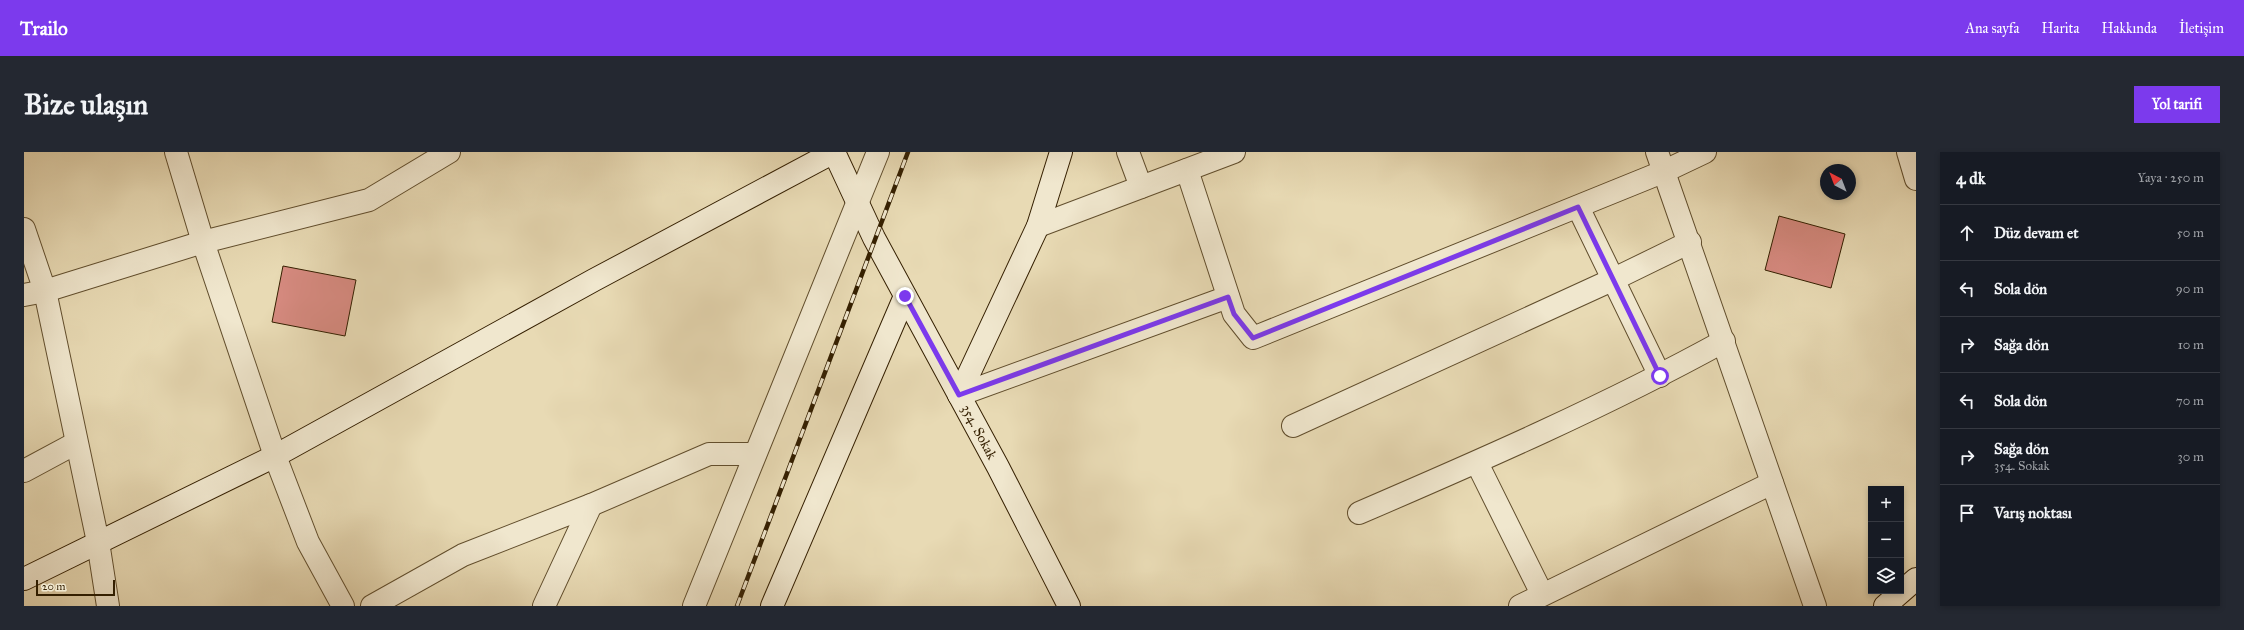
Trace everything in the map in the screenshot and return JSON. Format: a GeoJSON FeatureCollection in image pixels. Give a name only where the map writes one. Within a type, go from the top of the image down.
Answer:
{"type":"FeatureCollection","features":[{"type":"Feature","properties":{"kind":"street"},"geometry":{"type":"LineString","coordinates":[[176,152],[203,242],[275,456],[308,542],[343,606]]}},
{"type":"Feature","properties":{"kind":"street"},"geometry":{"type":"LineString","coordinates":[[24,295],[45,291],[203,242],[369,200],[449,152]]}},
{"type":"Feature","properties":{"kind":"street"},"geometry":{"type":"LineString","coordinates":[[24,579],[275,456],[594,280],[834,152]]}},
{"type":"Feature","properties":{"kind":"street","name":"354. Sokak"},"geometry":{"type":"LineString","coordinates":[[834,152],[905,296],[959,395],[1069,606]]}},
{"type":"Feature","properties":{"kind":"street"},"geometry":{"type":"LineString","coordinates":[[694,606],[878,152]]}},
{"type":"Feature","properties":{"kind":"street"},"geometry":{"type":"LineString","coordinates":[[959,395],[1038,226],[1061,152]]}},
{"type":"Feature","properties":{"kind":"street"},"geometry":{"type":"LineString","coordinates":[[1128,152],[1141,187]]}},
{"type":"Feature","properties":{"kind":"street"},"geometry":{"type":"LineString","coordinates":[[1038,226],[1234,152]]}},
{"type":"Feature","properties":{"kind":"street"},"geometry":{"type":"LineString","coordinates":[[1187,170],[1234,314],[1253,338],[1578,207],[1661,162],[1705,152]]}},
{"type":"Feature","properties":{"kind":"street"},"geometry":{"type":"LineString","coordinates":[[1908,152],[1916,180]]}},
{"type":"Feature","properties":{"kind":"street"},"geometry":{"type":"LineString","coordinates":[[1661,162],[1690,242],[1772,483],[1809,604]]}},
{"type":"Feature","properties":{"kind":"street"},"geometry":{"type":"LineString","coordinates":[[1578,207],[1612,280],[1660,376]]}},
{"type":"Feature","properties":{"kind":"street"},"geometry":{"type":"LineString","coordinates":[[24,229],[45,291],[98,542],[108,606]]}},
{"type":"Feature","properties":{"kind":"street"},"geometry":{"type":"LineString","coordinates":[[1293,426],[1612,280],[1690,242]]}},
{"type":"Feature","properties":{"kind":"street"},"geometry":{"type":"LineString","coordinates":[[772,606],[905,296]]}},
{"type":"Feature","properties":{"kind":"street"},"geometry":{"type":"LineString","coordinates":[[959,395],[1228,297]]}},
{"type":"Feature","properties":{"kind":"street"},"geometry":{"type":"LineString","coordinates":[[1359,513],[1477,463],[1660,376],[1724,341]]}},
{"type":"Feature","properties":{"kind":"street"},"geometry":{"type":"LineString","coordinates":[[24,471],[76,443]]}},
{"type":"Feature","properties":{"kind":"street"},"geometry":{"type":"LineString","coordinates":[[372,606],[463,555],[591,505],[709,454],[755,454]]}},
{"type":"Feature","properties":{"kind":"street"},"geometry":{"type":"LineString","coordinates":[[1477,463],[1542,594]]}},
{"type":"Feature","properties":{"kind":"street"},"geometry":{"type":"LineString","coordinates":[[1520,606],[1772,483]]}},
{"type":"Feature","properties":{"kind":"street"},"geometry":{"type":"LineString","coordinates":[[544,606],[591,505]]}},
{"type":"Feature","properties":{"kind":"street"},"geometry":{"type":"LineString","coordinates":[[1885,606],[1916,579]]}},
{"type":"Feature","properties":{"kind":"building"},"geometry":{"type":"Polygon","coordinates":[[[1779,216],[1845,234],[1831,288],[1765,270],[1779,216]]]}},
{"type":"Feature","properties":{"kind":"building"},"geometry":{"type":"Polygon","coordinates":[[[283,266],[356,280],[345,336],[272,322],[283,266]]]}},
{"type":"Feature","properties":{"kind":"railway"},"geometry":{"type":"LineString","coordinates":[[737,606],[908,152]]}},
{"type":"Feature","properties":{"kind":"route"},"geometry":{"type":"LineString","coordinates":[[905,296],[959,395],[1228,297],[1234,314],[1253,338],[1578,207],[1612,280],[1660,376]]}}]}
